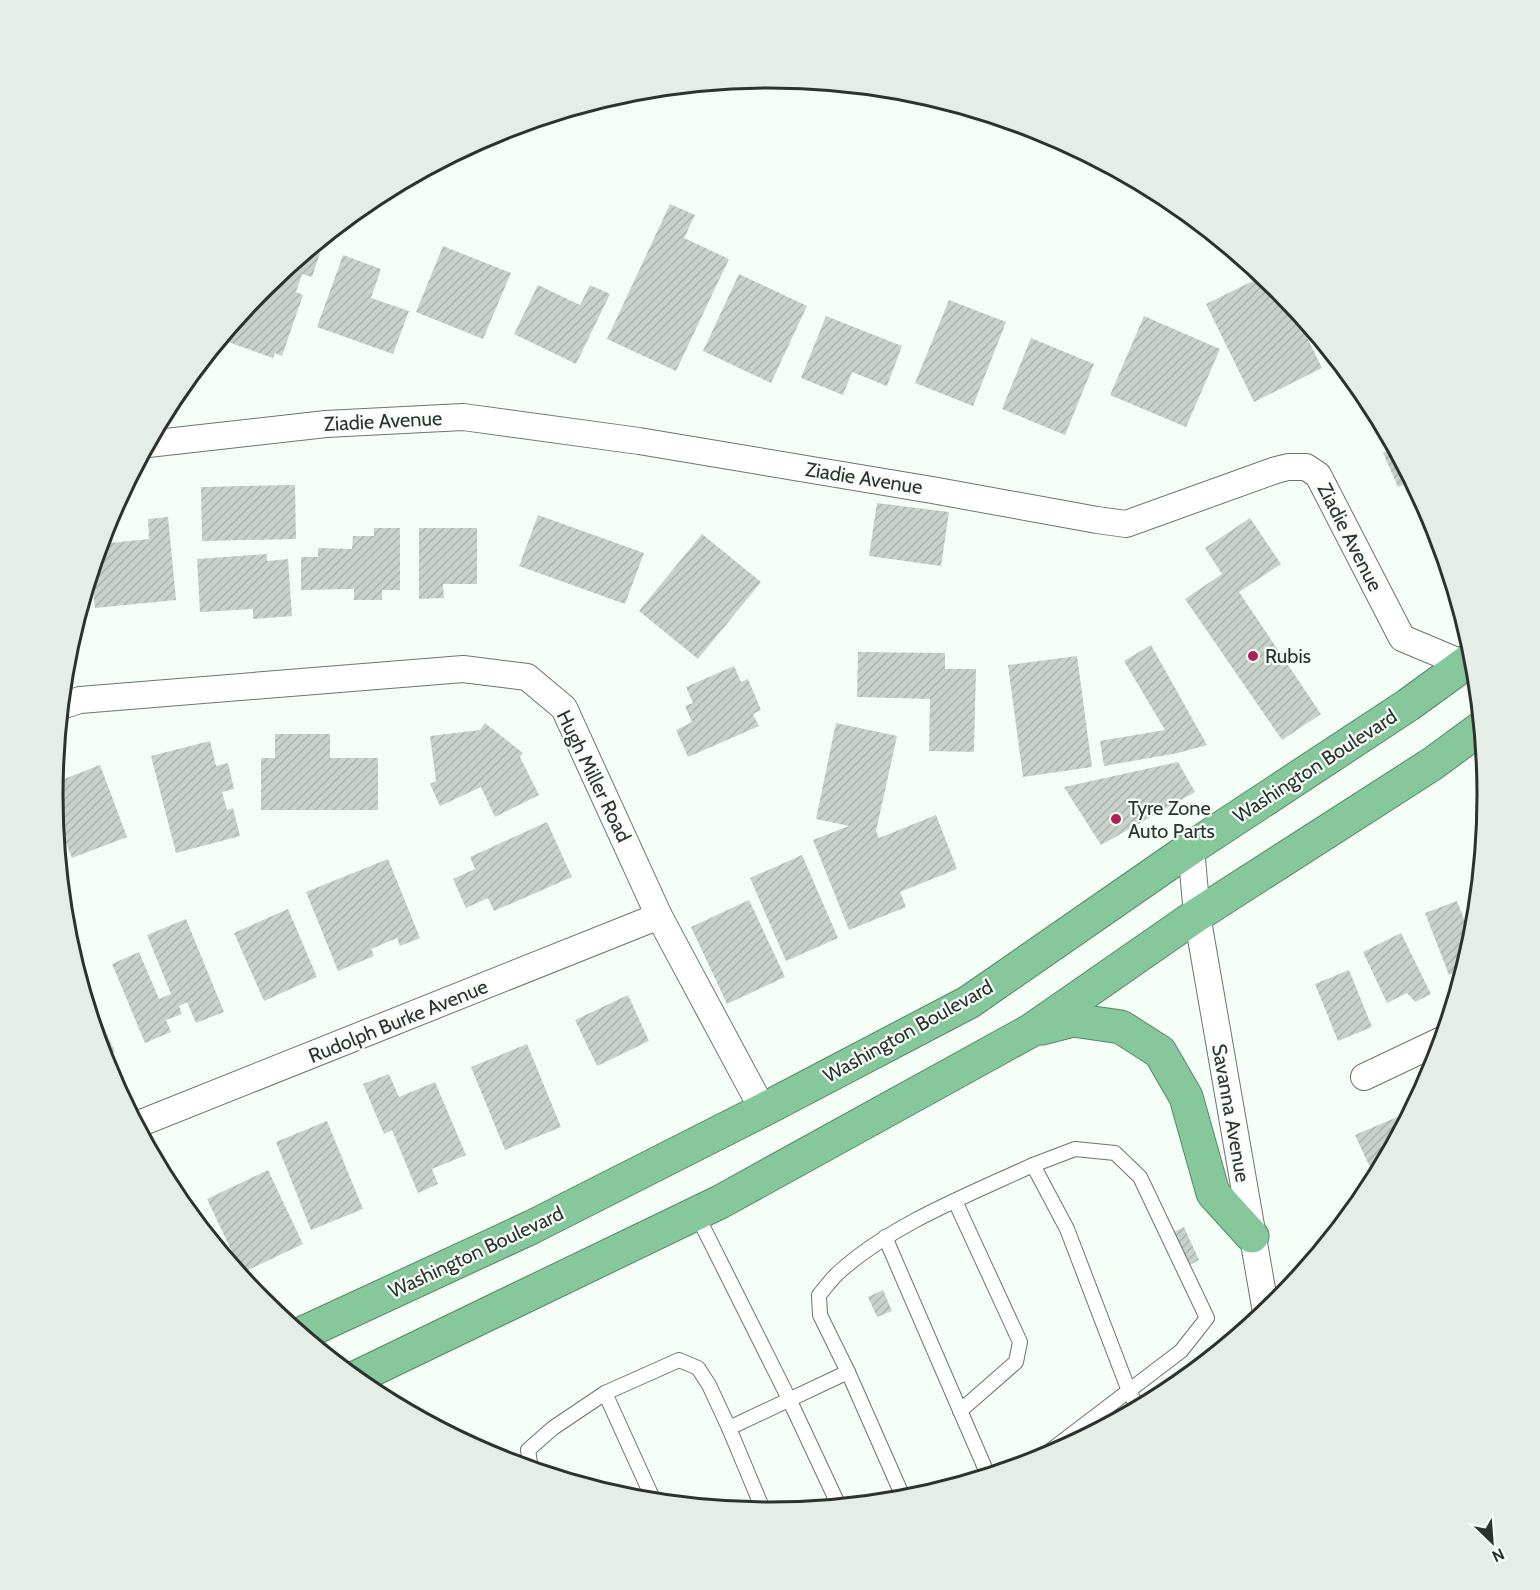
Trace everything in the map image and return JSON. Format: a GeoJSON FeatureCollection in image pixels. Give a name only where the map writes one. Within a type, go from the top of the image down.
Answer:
{"type":"FeatureCollection","features":[{"type":"Feature","properties":{"kind":"highway","name":"Washington Boulevard"},"geometry":{"type":"LineString","coordinates":[[308,1331],[532,1227],[969,1002],[1191,848],[1464,664]]}},
{"type":"Feature","properties":{"kind":"highway"},"geometry":{"type":"LineString","coordinates":[[364,1374],[720,1202],[1030,1031],[1197,915],[1432,764],[1474,733]]}},
{"type":"Feature","properties":{"kind":"highway"},"geometry":{"type":"LineString","coordinates":[[1030,1031],[1073,1020],[1121,1027],[1160,1052],[1186,1097],[1213,1193],[1252,1236]]}},
{"type":"Feature","properties":{"kind":"street","name":"Ziadie Avenue"},"geometry":{"type":"LineString","coordinates":[[157,443],[326,424],[463,417],[651,443],[932,489],[1126,524],[1258,475],[1288,467],[1306,467],[1318,475],[1402,638],[1463,659]]}},
{"type":"Feature","properties":{"kind":"street","name":"Hugh Miller Road"},"geometry":{"type":"LineString","coordinates":[[69,703],[80,700],[463,669],[527,677],[564,708],[659,916],[763,1110]]}},
{"type":"Feature","properties":{"kind":"street","name":"Savanna Avenue"},"geometry":{"type":"LineString","coordinates":[[1191,848],[1197,915],[1264,1301]]}},
{"type":"Feature","properties":{"kind":"street","name":"Rudolph Burke Avenue"},"geometry":{"type":"LineString","coordinates":[[144,1122],[659,916]]}},
{"type":"Feature","properties":{"kind":"street"},"geometry":{"type":"LineString","coordinates":[[1364,1077],[1430,1045]]}},
{"type":"Feature","properties":{"kind":"lane"},"geometry":{"type":"LineString","coordinates":[[900,1489],[820,1315],[819,1295],[837,1275],[885,1237],[955,1200],[1075,1149],[1115,1153],[1140,1177],[1207,1318],[1181,1351],[1072,1434]]}},
{"type":"Feature","properties":{"kind":"lane"},"geometry":{"type":"LineString","coordinates":[[1033,1165],[1067,1229],[1134,1400]]}},
{"type":"Feature","properties":{"kind":"lane"},"geometry":{"type":"LineString","coordinates":[[955,1200],[1020,1342],[1016,1362],[960,1411]]}},
{"type":"Feature","properties":{"kind":"lane"},"geometry":{"type":"LineString","coordinates":[[696,1213],[789,1399],[835,1498]]}},
{"type":"Feature","properties":{"kind":"lane"},"geometry":{"type":"LineString","coordinates":[[885,1237],[985,1468]]}},
{"type":"Feature","properties":{"kind":"lane"},"geometry":{"type":"LineString","coordinates":[[529,1459],[528,1450],[553,1428],[605,1393],[679,1360],[698,1368],[709,1385],[760,1502]]}},
{"type":"Feature","properties":{"kind":"lane"},"geometry":{"type":"LineString","coordinates":[[729,1428],[848,1372]]}},
{"type":"Feature","properties":{"kind":"lane"},"geometry":{"type":"LineString","coordinates":[[605,1393],[649,1491]]}},
{"type":"Feature","properties":{"kind":"building"},"geometry":{"type":"Polygon","coordinates":[[[670,204],[695,215],[684,238],[729,259],[676,371],[607,339],[670,204]]]}},
{"type":"Feature","properties":{"kind":"building"},"geometry":{"type":"Polygon","coordinates":[[[443,246],[511,273],[483,339],[416,312],[443,246]]]}},
{"type":"Feature","properties":{"kind":"building"},"geometry":{"type":"Polygon","coordinates":[[[318,252],[320,253],[312,277],[302,274],[296,292],[303,295],[282,356],[275,353],[273,358],[228,342],[270,295],[304,263],[318,252]]]}},
{"type":"Feature","properties":{"kind":"building"},"geometry":{"type":"Polygon","coordinates":[[[343,255],[381,269],[371,298],[409,311],[393,354],[317,327],[343,255]]]}},
{"type":"Feature","properties":{"kind":"building"},"geometry":{"type":"Polygon","coordinates":[[[739,274],[807,306],[771,383],[703,351],[739,274]]]}},
{"type":"Feature","properties":{"kind":"building"},"geometry":{"type":"Polygon","coordinates":[[[1254,280],[1304,332],[1322,368],[1254,402],[1206,304],[1254,280]]]}},
{"type":"Feature","properties":{"kind":"building"},"geometry":{"type":"Polygon","coordinates":[[[538,285],[580,305],[590,285],[610,294],[576,364],[514,334],[538,285]]]}},
{"type":"Feature","properties":{"kind":"building"},"geometry":{"type":"Polygon","coordinates":[[[949,300],[1006,322],[973,406],[915,383],[949,300]]]}},
{"type":"Feature","properties":{"kind":"building"},"geometry":{"type":"Polygon","coordinates":[[[826,316],[902,346],[887,386],[852,372],[843,395],[801,378],[826,316]]]}},
{"type":"Feature","properties":{"kind":"building"},"geometry":{"type":"Polygon","coordinates":[[[1144,316],[1220,349],[1186,427],[1110,395],[1144,316]]]}},
{"type":"Feature","properties":{"kind":"building"},"geometry":{"type":"Polygon","coordinates":[[[1031,338],[1094,364],[1065,435],[1002,409],[1031,338]]]}},
{"type":"Feature","properties":{"kind":"building"},"geometry":{"type":"Polygon","coordinates":[[[1387,451],[1405,484],[1398,487],[1383,453],[1387,451]]]}},
{"type":"Feature","properties":{"kind":"building"},"geometry":{"type":"Polygon","coordinates":[[[295,485],[296,539],[202,541],[201,487],[295,485]]]}},
{"type":"Feature","properties":{"kind":"building"},"geometry":{"type":"Polygon","coordinates":[[[877,503],[949,512],[941,566],[869,556],[877,503]]]}},
{"type":"Feature","properties":{"kind":"building"},"geometry":{"type":"Polygon","coordinates":[[[538,515],[644,553],[625,604],[519,566],[538,515]]]}},
{"type":"Feature","properties":{"kind":"building"},"geometry":{"type":"Polygon","coordinates":[[[168,517],[176,600],[95,608],[93,592],[110,543],[149,539],[148,519],[168,517]]]}},
{"type":"Feature","properties":{"kind":"building","name":"Rubis"},"geometry":{"type":"Polygon","coordinates":[[[1250,518],[1281,564],[1239,592],[1321,714],[1282,740],[1185,599],[1222,574],[1205,548],[1250,518]]]}},
{"type":"Feature","properties":{"kind":"building"},"geometry":{"type":"Polygon","coordinates":[[[374,528],[400,528],[400,590],[382,590],[382,600],[354,600],[354,589],[301,590],[301,557],[318,557],[318,548],[352,549],[353,536],[374,536],[374,528]]]}},
{"type":"Feature","properties":{"kind":"building"},"geometry":{"type":"Polygon","coordinates":[[[419,528],[477,528],[477,584],[443,584],[444,598],[419,599],[419,528]]]}},
{"type":"Feature","properties":{"kind":"building"},"geometry":{"type":"Polygon","coordinates":[[[702,534],[761,582],[698,659],[639,611],[702,534]]]}},
{"type":"Feature","properties":{"kind":"building"},"geometry":{"type":"Polygon","coordinates":[[[267,554],[267,561],[288,559],[292,616],[253,619],[253,609],[200,612],[197,559],[267,554]]]}},
{"type":"Feature","properties":{"kind":"building"},"geometry":{"type":"Polygon","coordinates":[[[1151,645],[1207,745],[1178,753],[1104,766],[1100,741],[1165,730],[1124,661],[1151,645]]]}},
{"type":"Feature","properties":{"kind":"building"},"geometry":{"type":"Polygon","coordinates":[[[858,652],[945,653],[945,669],[976,669],[974,752],[929,751],[930,699],[857,697],[858,652]]]}},
{"type":"Feature","properties":{"kind":"building"},"geometry":{"type":"Polygon","coordinates":[[[1077,656],[1092,767],[1023,777],[1008,665],[1077,656]]]}},
{"type":"Feature","properties":{"kind":"building"},"geometry":{"type":"Polygon","coordinates":[[[734,666],[741,682],[748,679],[761,710],[753,714],[759,726],[688,757],[676,730],[692,722],[685,706],[693,703],[686,687],[734,666]]]}},
{"type":"Feature","properties":{"kind":"building"},"geometry":{"type":"Polygon","coordinates":[[[485,723],[523,753],[520,757],[539,795],[495,817],[481,787],[440,806],[430,784],[436,781],[430,736],[480,730],[485,723]]]}},
{"type":"Feature","properties":{"kind":"building"},"geometry":{"type":"Polygon","coordinates":[[[836,723],[897,736],[876,831],[879,838],[936,815],[957,869],[900,892],[906,907],[849,930],[813,840],[849,826],[816,819],[836,723]]]}},
{"type":"Feature","properties":{"kind":"building"},"geometry":{"type":"Polygon","coordinates":[[[275,734],[330,734],[330,758],[378,758],[378,810],[261,810],[261,758],[275,758],[275,734]]]}},
{"type":"Feature","properties":{"kind":"building"},"geometry":{"type":"Polygon","coordinates":[[[210,741],[216,766],[228,763],[234,789],[222,792],[227,810],[233,808],[240,836],[176,853],[151,756],[210,741]]]}},
{"type":"Feature","properties":{"kind":"building","name":"Tyre Zone Auto Parts"},"geometry":{"type":"Polygon","coordinates":[[[1178,762],[1195,792],[1101,845],[1064,787],[1178,762]]]}},
{"type":"Feature","properties":{"kind":"building"},"geometry":{"type":"Polygon","coordinates":[[[100,765],[127,837],[72,858],[65,840],[64,779],[100,765]]]}},
{"type":"Feature","properties":{"kind":"building"},"geometry":{"type":"Polygon","coordinates":[[[547,822],[572,877],[494,911],[488,898],[466,908],[453,879],[475,869],[470,857],[547,822]]]}},
{"type":"Feature","properties":{"kind":"building"},"geometry":{"type":"Polygon","coordinates":[[[802,855],[838,938],[786,961],[750,878],[802,855]]]}},
{"type":"Feature","properties":{"kind":"building"},"geometry":{"type":"Polygon","coordinates":[[[388,859],[420,938],[400,946],[397,938],[371,949],[374,956],[338,971],[306,892],[388,859]]]}},
{"type":"Feature","properties":{"kind":"building"},"geometry":{"type":"Polygon","coordinates":[[[749,900],[785,977],[727,1004],[691,927],[749,900]]]}},
{"type":"Feature","properties":{"kind":"building"},"geometry":{"type":"Polygon","coordinates":[[[1457,901],[1465,922],[1454,973],[1449,975],[1425,913],[1457,901]]]}},
{"type":"Feature","properties":{"kind":"building"},"geometry":{"type":"Polygon","coordinates":[[[288,909],[317,977],[264,1001],[234,933],[288,909]]]}},
{"type":"Feature","properties":{"kind":"building"},"geometry":{"type":"Polygon","coordinates":[[[186,919],[224,1012],[196,1023],[187,1002],[179,1006],[182,1014],[166,1020],[171,1032],[145,1043],[112,964],[139,952],[159,999],[171,994],[147,935],[186,919]]]}},
{"type":"Feature","properties":{"kind":"building"},"geometry":{"type":"Polygon","coordinates":[[[1401,933],[1431,994],[1415,1002],[1407,993],[1387,1003],[1363,952],[1401,933]]]}},
{"type":"Feature","properties":{"kind":"building"},"geometry":{"type":"Polygon","coordinates":[[[1349,970],[1372,1027],[1338,1041],[1315,984],[1349,970]]]}},
{"type":"Feature","properties":{"kind":"building"},"geometry":{"type":"Polygon","coordinates":[[[628,995],[649,1041],[597,1066],[575,1020],[628,995]]]}},
{"type":"Feature","properties":{"kind":"building"},"geometry":{"type":"Polygon","coordinates":[[[100,1020],[115,1052],[112,1053],[100,1020]]]}},
{"type":"Feature","properties":{"kind":"building"},"geometry":{"type":"Polygon","coordinates":[[[527,1044],[561,1127],[505,1150],[471,1067],[527,1044]]]}},
{"type":"Feature","properties":{"kind":"building"},"geometry":{"type":"Polygon","coordinates":[[[389,1074],[399,1097],[435,1082],[466,1155],[432,1169],[438,1184],[418,1193],[392,1130],[384,1134],[363,1084],[389,1074]]]}},
{"type":"Feature","properties":{"kind":"building"},"geometry":{"type":"Polygon","coordinates":[[[1397,1117],[1398,1119],[1370,1168],[1355,1135],[1397,1117]]]}},
{"type":"Feature","properties":{"kind":"building"},"geometry":{"type":"Polygon","coordinates":[[[327,1121],[363,1209],[311,1230],[276,1142],[327,1121]]]}},
{"type":"Feature","properties":{"kind":"building"},"geometry":{"type":"Polygon","coordinates":[[[268,1170],[303,1244],[247,1271],[234,1256],[207,1199],[268,1170]]]}},
{"type":"Feature","properties":{"kind":"building"},"geometry":{"type":"Polygon","coordinates":[[[1184,1227],[1199,1260],[1188,1266],[1172,1233],[1184,1227]]]}},
{"type":"Feature","properties":{"kind":"building"},"geometry":{"type":"Polygon","coordinates":[[[883,1290],[892,1311],[877,1317],[868,1297],[883,1290]]]}},
{"type":"Feature","properties":{"kind":"place","name":"Rubis"},"geometry":{"type":"Point","coordinates":[1253,656]}},
{"type":"Feature","properties":{"kind":"place","name":"Tyre Zone Auto Parts"},"geometry":{"type":"Point","coordinates":[1116,819]}}]}
